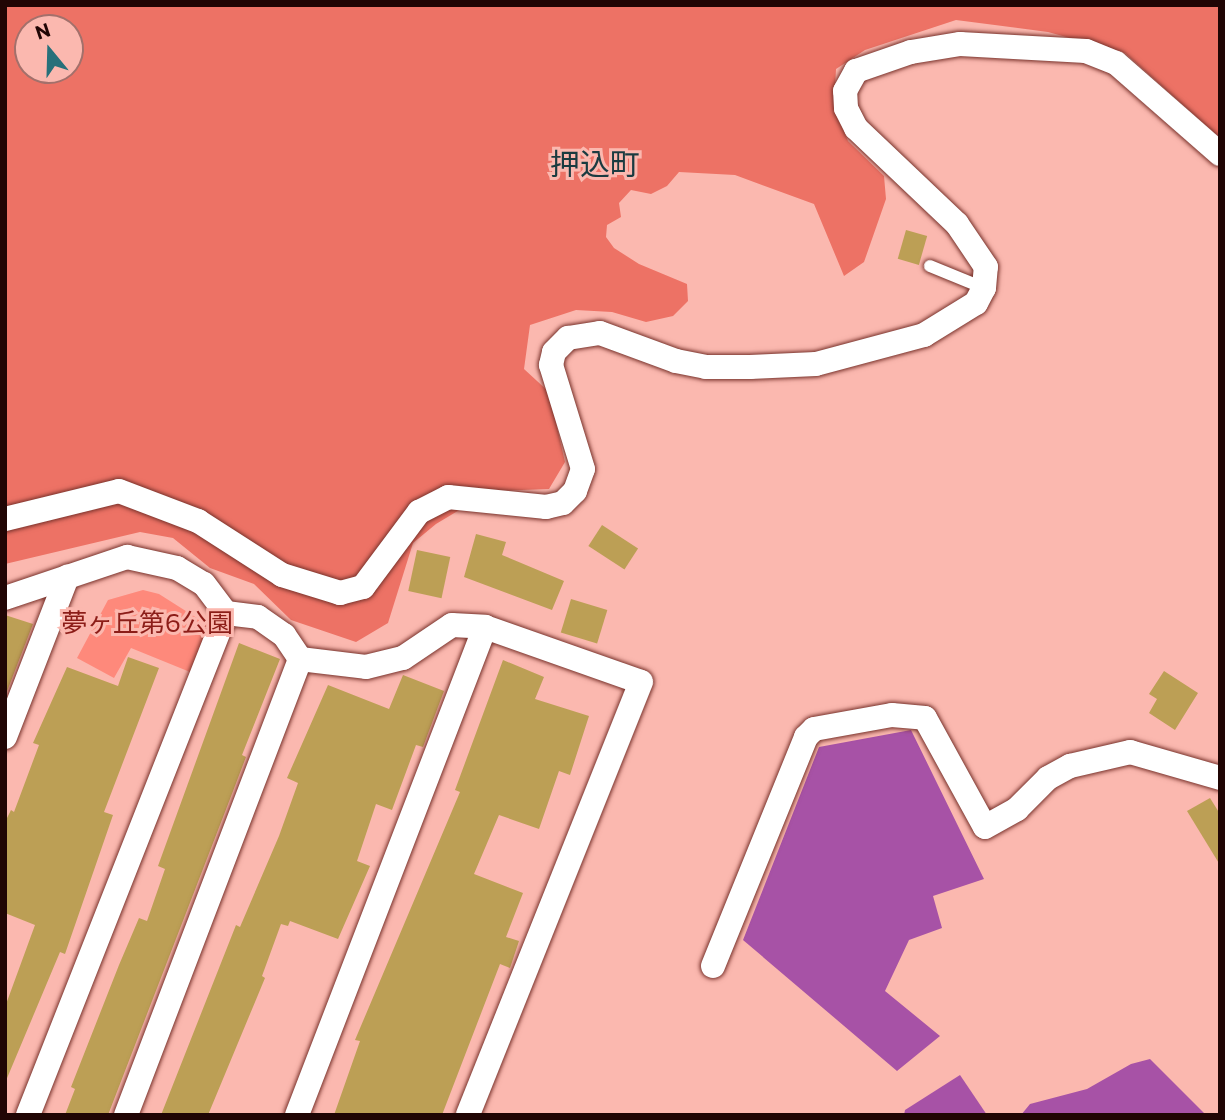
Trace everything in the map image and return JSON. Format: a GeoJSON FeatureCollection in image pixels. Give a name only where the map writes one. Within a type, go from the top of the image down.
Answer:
{"type":"FeatureCollection","features":[{"type":"Feature","properties":{"kind":"street"},"geometry":{"type":"LineString","coordinates":[[5,519],[119,491],[198,521],[282,575],[317,589],[352,590],[363,587],[376,574],[394,541],[419,512],[448,497],[546,507],[563,503],[575,491],[583,469],[551,365],[554,352],[568,338],[600,332],[706,367],[816,364],[924,335],[976,303],[984,288],[986,267],[969,238],[856,128],[846,108],[845,90],[856,71],[911,52],[960,44],[1086,51],[1116,63],[1220,154]]}},
{"type":"Feature","properties":{"kind":"street"},"geometry":{"type":"LineString","coordinates":[[5,598],[127,557],[177,568],[204,584],[226,613],[258,617],[284,635],[300,659],[366,667],[403,658],[452,625],[485,627],[641,682],[468,1115]]}},
{"type":"Feature","properties":{"kind":"street"},"geometry":{"type":"LineString","coordinates":[[5,737],[67,577]]}},
{"type":"Feature","properties":{"kind":"street"},"geometry":{"type":"LineString","coordinates":[[28,1115],[226,613]]}},
{"type":"Feature","properties":{"kind":"street"},"geometry":{"type":"LineString","coordinates":[[297,1115],[485,627]]}},
{"type":"Feature","properties":{"kind":"street"},"geometry":{"type":"LineString","coordinates":[[126,1115],[300,659]]}},
{"type":"Feature","properties":{"kind":"street"},"geometry":{"type":"LineString","coordinates":[[713,965],[806,737],[814,729],[892,715],[925,718],[985,827],[1017,809],[1048,778],[1070,766],[1130,752],[1220,778]]}},
{"type":"Feature","properties":{"kind":"lane"},"geometry":{"type":"LineString","coordinates":[[930,266],[984,288]]}},
{"type":"Feature","properties":{"kind":"green space","name":"夢ヶ丘第6公園"},"geometry":{"type":"Polygon","coordinates":[[[143,590],[159,594],[211,627],[195,674],[131,648],[114,678],[77,658],[108,600],[143,590]]]}},
{"type":"Feature","properties":{"kind":"shaded area"},"geometry":{"type":"Polygon","coordinates":[[[5,5],[1220,5],[1220,138],[1125,53],[1048,32],[956,20],[865,50],[836,69],[834,107],[848,141],[884,176],[886,199],[864,262],[844,276],[814,204],[735,175],[679,172],[667,186],[651,194],[631,190],[619,203],[621,217],[607,225],[606,237],[614,248],[639,264],[687,284],[688,301],[673,316],[646,322],[612,312],[576,310],[530,325],[524,369],[549,392],[565,462],[549,489],[491,491],[436,524],[413,543],[388,623],[356,642],[291,620],[254,584],[210,568],[173,538],[140,532],[5,564],[5,5]]]}},
{"type":"Feature","properties":{"kind":"shaded area"},"geometry":{"type":"Polygon","coordinates":[[[911,730],[984,879],[933,896],[942,928],[909,940],[885,991],[940,1036],[897,1071],[743,940],[819,747],[911,730]]]}},
{"type":"Feature","properties":{"kind":"shaded area"},"geometry":{"type":"Polygon","coordinates":[[[1150,1059],[1206,1115],[1021,1115],[1030,1104],[1087,1089],[1131,1064],[1150,1059]]]}},
{"type":"Feature","properties":{"kind":"shaded area"},"geometry":{"type":"Polygon","coordinates":[[[960,1075],[987,1115],[904,1115],[905,1110],[960,1075]]]}},
{"type":"Feature","properties":{"kind":"building"},"geometry":{"type":"Polygon","coordinates":[[[906,230],[927,236],[919,265],[898,259],[906,230]]]}},
{"type":"Feature","properties":{"kind":"building"},"geometry":{"type":"Polygon","coordinates":[[[602,525],[638,548],[624,569],[588,546],[602,525]]]}},
{"type":"Feature","properties":{"kind":"building"},"geometry":{"type":"Polygon","coordinates":[[[476,534],[506,542],[502,555],[564,581],[552,610],[464,577],[476,534]]]}},
{"type":"Feature","properties":{"kind":"building"},"geometry":{"type":"Polygon","coordinates":[[[417,550],[450,557],[442,598],[408,591],[417,550]]]}},
{"type":"Feature","properties":{"kind":"building"},"geometry":{"type":"Polygon","coordinates":[[[571,599],[607,610],[597,644],[561,632],[571,599]]]}},
{"type":"Feature","properties":{"kind":"building"},"geometry":{"type":"Polygon","coordinates":[[[5,615],[33,624],[6,694],[5,694],[5,615]]]}},
{"type":"Feature","properties":{"kind":"building"},"geometry":{"type":"Polygon","coordinates":[[[239,643],[280,659],[242,755],[246,757],[108,1115],[65,1115],[75,1089],[71,1087],[119,965],[139,918],[147,921],[165,869],[158,866],[239,643]]]}},
{"type":"Feature","properties":{"kind":"building"},"geometry":{"type":"Polygon","coordinates":[[[128,657],[159,668],[104,812],[113,815],[65,954],[60,952],[5,1083],[5,1007],[35,925],[5,913],[5,822],[11,810],[14,812],[39,745],[33,743],[67,667],[118,686],[128,657]]]}},
{"type":"Feature","properties":{"kind":"building"},"geometry":{"type":"Polygon","coordinates":[[[503,660],[544,677],[535,699],[589,716],[570,775],[559,771],[539,829],[499,815],[474,874],[523,893],[506,937],[519,941],[510,968],[500,964],[442,1115],[334,1115],[360,1041],[355,1040],[460,792],[455,790],[503,660]]]}},
{"type":"Feature","properties":{"kind":"building"},"geometry":{"type":"Polygon","coordinates":[[[1164,671],[1198,693],[1175,730],[1149,713],[1157,699],[1149,694],[1164,671]]]}},
{"type":"Feature","properties":{"kind":"building"},"geometry":{"type":"Polygon","coordinates":[[[403,675],[444,691],[423,747],[416,745],[392,810],[376,804],[357,861],[370,866],[338,939],[290,921],[288,926],[281,924],[262,976],[265,978],[208,1115],[161,1115],[236,925],[240,927],[279,836],[298,783],[287,778],[328,685],[389,709],[403,675]]]}},
{"type":"Feature","properties":{"kind":"building"},"geometry":{"type":"Polygon","coordinates":[[[1210,798],[1220,814],[1220,865],[1187,811],[1210,798]]]}},
{"type":"Feature","properties":{"kind":"district","name":"押込町"},"geometry":{"type":"Point","coordinates":[595,163]}}]}
